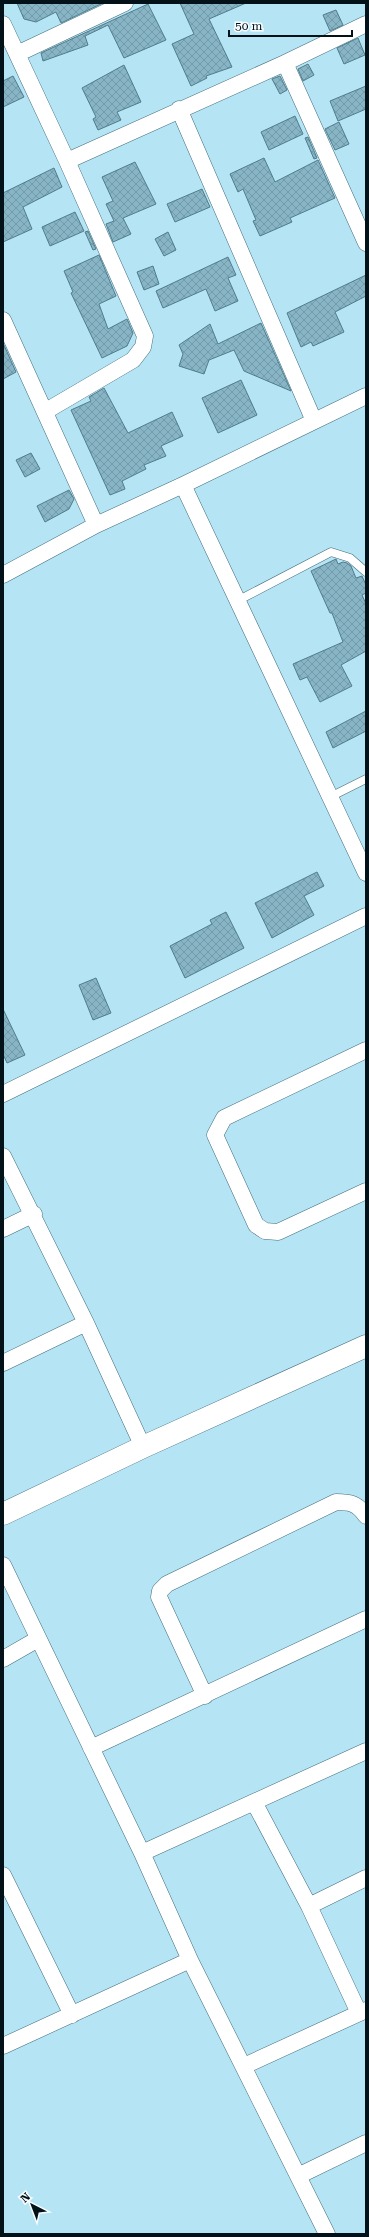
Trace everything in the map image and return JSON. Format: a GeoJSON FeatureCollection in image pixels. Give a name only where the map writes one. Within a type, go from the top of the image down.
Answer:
{"type":"FeatureCollection","features":[{"type":"Feature","properties":{"kind":"street"},"geometry":{"type":"LineString","coordinates":[[17,54],[125,3]]}},
{"type":"Feature","properties":{"kind":"street"},"geometry":{"type":"LineString","coordinates":[[3,24],[67,161],[145,336],[143,347],[133,360],[46,411]]}},
{"type":"Feature","properties":{"kind":"street"},"geometry":{"type":"LineString","coordinates":[[67,161],[179,109],[285,63],[366,24]]}},
{"type":"Feature","properties":{"kind":"street"},"geometry":{"type":"LineString","coordinates":[[285,63],[366,243]]}},
{"type":"Feature","properties":{"kind":"street"},"geometry":{"type":"LineString","coordinates":[[179,109],[314,421]]}},
{"type":"Feature","properties":{"kind":"street"},"geometry":{"type":"LineString","coordinates":[[3,320],[46,411],[96,525]]}},
{"type":"Feature","properties":{"kind":"street"},"geometry":{"type":"LineString","coordinates":[[3,575],[96,525],[183,485],[366,396]]}},
{"type":"Feature","properties":{"kind":"street"},"geometry":{"type":"LineString","coordinates":[[183,485],[239,600],[366,873]]}},
{"type":"Feature","properties":{"kind":"street"},"geometry":{"type":"LineString","coordinates":[[3,1094],[366,916]]}},
{"type":"Feature","properties":{"kind":"street"},"geometry":{"type":"LineString","coordinates":[[366,1050],[224,1118],[216,1135],[256,1225],[265,1231],[278,1232],[366,1191]]}},
{"type":"Feature","properties":{"kind":"street"},"geometry":{"type":"LineString","coordinates":[[3,1156],[34,1214],[143,1447]]}},
{"type":"Feature","properties":{"kind":"street"},"geometry":{"type":"LineString","coordinates":[[3,1229],[34,1214]]}},
{"type":"Feature","properties":{"kind":"street"},"geometry":{"type":"LineString","coordinates":[[3,1363],[86,1323]]}},
{"type":"Feature","properties":{"kind":"street"},"geometry":{"type":"LineString","coordinates":[[3,1514],[143,1447],[366,1346]]}},
{"type":"Feature","properties":{"kind":"street"},"geometry":{"type":"LineString","coordinates":[[205,1696],[159,1597],[160,1591],[166,1584],[336,1502],[351,1502],[360,1507],[366,1516]]}},
{"type":"Feature","properties":{"kind":"street"},"geometry":{"type":"LineString","coordinates":[[3,1565],[142,1853],[190,1960],[327,2234]]}},
{"type":"Feature","properties":{"kind":"street"},"geometry":{"type":"LineString","coordinates":[[91,1748],[205,1696],[366,1619]]}},
{"type":"Feature","properties":{"kind":"street"},"geometry":{"type":"LineString","coordinates":[[3,1659],[38,1639]]}},
{"type":"Feature","properties":{"kind":"street"},"geometry":{"type":"LineString","coordinates":[[142,1853],[366,1751]]}},
{"type":"Feature","properties":{"kind":"street"},"geometry":{"type":"LineString","coordinates":[[244,2066],[362,2011],[254,1802]]}},
{"type":"Feature","properties":{"kind":"street"},"geometry":{"type":"LineString","coordinates":[[3,1875],[72,2015]]}},
{"type":"Feature","properties":{"kind":"street"},"geometry":{"type":"LineString","coordinates":[[309,1906],[366,1878]]}},
{"type":"Feature","properties":{"kind":"street"},"geometry":{"type":"LineString","coordinates":[[3,2046],[190,1960]]}},
{"type":"Feature","properties":{"kind":"street"},"geometry":{"type":"LineString","coordinates":[[298,2176],[366,2143]]}},
{"type":"Feature","properties":{"kind":"lane"},"geometry":{"type":"LineString","coordinates":[[239,600],[331,552],[350,558],[366,572]]}},
{"type":"Feature","properties":{"kind":"lane"},"geometry":{"type":"LineString","coordinates":[[330,797],[366,780]]}},
{"type":"Feature","properties":{"kind":"building"},"geometry":{"type":"Polygon","coordinates":[[[17,3],[103,3],[61,23],[56,12],[36,22],[24,19],[17,3]]]}},
{"type":"Feature","properties":{"kind":"building"},"geometry":{"type":"Polygon","coordinates":[[[180,3],[246,3],[209,19],[232,67],[206,76],[207,78],[191,86],[172,44],[194,34],[180,3]]]}},
{"type":"Feature","properties":{"kind":"building"},"geometry":{"type":"Polygon","coordinates":[[[148,4],[166,40],[124,58],[108,25],[85,36],[88,45],[43,61],[41,53],[148,4]]]}},
{"type":"Feature","properties":{"kind":"building"},"geometry":{"type":"Polygon","coordinates":[[[336,10],[343,25],[330,31],[323,15],[336,10]]]}},
{"type":"Feature","properties":{"kind":"building"},"geometry":{"type":"Polygon","coordinates":[[[358,38],[365,55],[344,64],[337,48],[358,38]]]}},
{"type":"Feature","properties":{"kind":"building"},"geometry":{"type":"Polygon","coordinates":[[[308,64],[314,75],[303,81],[298,69],[308,64]]]}},
{"type":"Feature","properties":{"kind":"building"},"geometry":{"type":"Polygon","coordinates":[[[124,65],[141,102],[117,112],[121,120],[98,130],[93,119],[96,117],[82,88],[124,65]]]}},
{"type":"Feature","properties":{"kind":"building"},"geometry":{"type":"Polygon","coordinates":[[[13,76],[24,97],[3,107],[3,81],[13,76]]]}},
{"type":"Feature","properties":{"kind":"building"},"geometry":{"type":"Polygon","coordinates":[[[280,76],[287,90],[280,94],[272,79],[280,76]]]}},
{"type":"Feature","properties":{"kind":"building"},"geometry":{"type":"Polygon","coordinates":[[[366,86],[366,109],[338,121],[330,101],[366,86]]]}},
{"type":"Feature","properties":{"kind":"building"},"geometry":{"type":"Polygon","coordinates":[[[295,116],[303,134],[269,150],[261,132],[295,116]]]}},
{"type":"Feature","properties":{"kind":"building"},"geometry":{"type":"Polygon","coordinates":[[[339,122],[349,144],[335,150],[325,129],[339,122]]]}},
{"type":"Feature","properties":{"kind":"building"},"geometry":{"type":"Polygon","coordinates":[[[308,137],[317,158],[314,159],[305,138],[308,137]]]}},
{"type":"Feature","properties":{"kind":"building"},"geometry":{"type":"Polygon","coordinates":[[[264,158],[275,182],[318,160],[335,198],[290,218],[292,222],[260,236],[253,221],[256,220],[243,189],[238,192],[230,174],[264,158]]]}},
{"type":"Feature","properties":{"kind":"building"},"geometry":{"type":"Polygon","coordinates":[[[135,162],[156,204],[123,218],[131,234],[113,242],[106,224],[114,221],[106,204],[113,201],[102,177],[135,162]]]}},
{"type":"Feature","properties":{"kind":"building"},"geometry":{"type":"Polygon","coordinates":[[[54,168],[62,187],[23,207],[32,229],[3,242],[3,193],[54,168]]]}},
{"type":"Feature","properties":{"kind":"building"},"geometry":{"type":"Polygon","coordinates":[[[202,189],[210,207],[175,222],[167,204],[202,189]]]}},
{"type":"Feature","properties":{"kind":"building"},"geometry":{"type":"Polygon","coordinates":[[[75,212],[84,231],[50,246],[42,227],[75,212]]]}},
{"type":"Feature","properties":{"kind":"building"},"geometry":{"type":"Polygon","coordinates":[[[88,231],[96,249],[93,250],[85,232],[88,231]]]}},
{"type":"Feature","properties":{"kind":"building"},"geometry":{"type":"Polygon","coordinates":[[[168,232],[176,250],[164,256],[155,239],[168,232]]]}},
{"type":"Feature","properties":{"kind":"building"},"geometry":{"type":"Polygon","coordinates":[[[99,255],[116,296],[99,304],[108,329],[127,319],[133,333],[127,346],[102,358],[71,293],[73,292],[64,271],[99,255]]]}},
{"type":"Feature","properties":{"kind":"building"},"geometry":{"type":"Polygon","coordinates":[[[228,257],[236,275],[228,278],[238,301],[215,311],[206,289],[163,308],[156,291],[228,257]]]}},
{"type":"Feature","properties":{"kind":"building"},"geometry":{"type":"Polygon","coordinates":[[[153,266],[159,284],[144,290],[137,272],[153,266]]]}},
{"type":"Feature","properties":{"kind":"building"},"geometry":{"type":"Polygon","coordinates":[[[366,275],[366,296],[335,312],[344,332],[313,346],[311,342],[301,347],[287,313],[366,275]]]}},
{"type":"Feature","properties":{"kind":"building"},"geometry":{"type":"Polygon","coordinates":[[[261,323],[291,391],[244,371],[234,350],[209,360],[204,374],[179,366],[183,354],[179,345],[210,324],[218,344],[261,323]]]}},
{"type":"Feature","properties":{"kind":"building"},"geometry":{"type":"Polygon","coordinates":[[[3,343],[16,372],[3,379],[3,343]]]}},
{"type":"Feature","properties":{"kind":"building"},"geometry":{"type":"Polygon","coordinates":[[[241,380],[257,415],[218,433],[202,398],[241,380]]]}},
{"type":"Feature","properties":{"kind":"building"},"geometry":{"type":"Polygon","coordinates":[[[104,388],[128,433],[172,412],[183,436],[161,446],[166,456],[144,465],[146,469],[122,481],[125,489],[110,495],[71,410],[91,401],[89,397],[104,388]]]}},
{"type":"Feature","properties":{"kind":"building"},"geometry":{"type":"Polygon","coordinates":[[[31,453],[40,469],[25,477],[16,460],[31,453]]]}},
{"type":"Feature","properties":{"kind":"building"},"geometry":{"type":"Polygon","coordinates":[[[69,490],[74,499],[69,509],[45,522],[37,506],[69,490]]]}},
{"type":"Feature","properties":{"kind":"building"},"geometry":{"type":"Polygon","coordinates":[[[336,559],[338,564],[343,562],[351,566],[356,578],[362,576],[366,585],[366,593],[362,595],[366,604],[366,651],[341,665],[352,686],[320,702],[307,677],[300,680],[293,664],[343,642],[332,613],[330,613],[311,571],[336,559]]]}},
{"type":"Feature","properties":{"kind":"building"},"geometry":{"type":"Polygon","coordinates":[[[366,711],[366,731],[333,748],[326,732],[366,711]]]}},
{"type":"Feature","properties":{"kind":"building"},"geometry":{"type":"Polygon","coordinates":[[[317,872],[324,886],[304,896],[314,915],[272,938],[255,903],[317,872]]]}},
{"type":"Feature","properties":{"kind":"building"},"geometry":{"type":"Polygon","coordinates":[[[226,912],[244,948],[185,978],[170,946],[212,924],[210,920],[226,912]]]}},
{"type":"Feature","properties":{"kind":"building"},"geometry":{"type":"Polygon","coordinates":[[[96,978],[111,1013],[93,1020],[79,985],[96,978]]]}},
{"type":"Feature","properties":{"kind":"building"},"geometry":{"type":"Polygon","coordinates":[[[3,1009],[25,1055],[7,1063],[3,1054],[3,1009]]]}}]}
